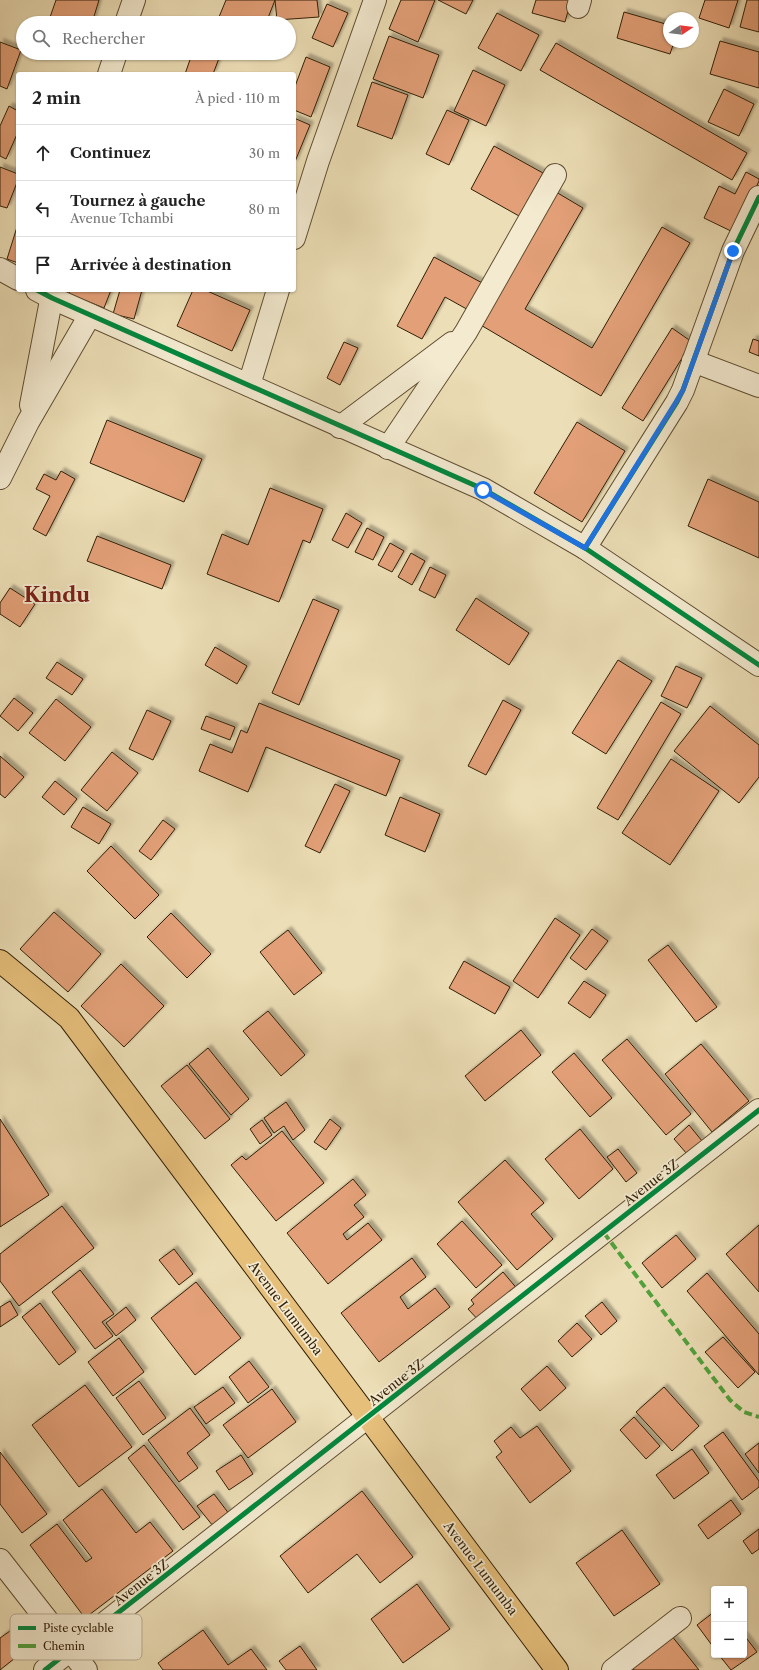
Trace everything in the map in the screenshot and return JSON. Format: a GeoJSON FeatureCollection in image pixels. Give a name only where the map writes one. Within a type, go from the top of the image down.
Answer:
{"type":"FeatureCollection","features":[{"type":"Feature","properties":{"kind":"main road","name":"Avenue Lumumba"},"geometry":{"type":"LineString","coordinates":[[0,961],[69,1018],[557,1670]]}},
{"type":"Feature","properties":{"kind":"street"},"geometry":{"type":"LineString","coordinates":[[128,16],[134,0]]}},
{"type":"Feature","properties":{"kind":"street"},"geometry":{"type":"LineString","coordinates":[[296,232],[318,161],[375,0]]}},
{"type":"Feature","properties":{"kind":"street"},"geometry":{"type":"LineString","coordinates":[[110,72],[114,60]]}},
{"type":"Feature","properties":{"kind":"street"},"geometry":{"type":"LineString","coordinates":[[388,448],[466,332],[555,175]]}},
{"type":"Feature","properties":{"kind":"street"},"geometry":{"type":"LineString","coordinates":[[585,548],[676,402],[693,361],[733,251],[759,197]]}},
{"type":"Feature","properties":{"kind":"street"},"geometry":{"type":"LineString","coordinates":[[0,269],[16,279]]}},
{"type":"Feature","properties":{"kind":"street"},"geometry":{"type":"LineString","coordinates":[[249,386],[277,292]]}},
{"type":"Feature","properties":{"kind":"street"},"geometry":{"type":"LineString","coordinates":[[28,422],[47,293],[90,315],[483,490],[585,548],[759,665]]}},
{"type":"Feature","properties":{"kind":"street"},"geometry":{"type":"LineString","coordinates":[[0,478],[28,422],[90,315]]}},
{"type":"Feature","properties":{"kind":"street"},"geometry":{"type":"LineString","coordinates":[[340,426],[466,332]]}},
{"type":"Feature","properties":{"kind":"street"},"geometry":{"type":"LineString","coordinates":[[693,361],[759,386]]}},
{"type":"Feature","properties":{"kind":"street","name":"Avenue 3Z"},"geometry":{"type":"LineString","coordinates":[[117,1614],[757,1114]]}},
{"type":"Feature","properties":{"kind":"street"},"geometry":{"type":"LineString","coordinates":[[0,1560],[43,1614]]}},
{"type":"Feature","properties":{"kind":"street"},"geometry":{"type":"LineString","coordinates":[[613,1670],[680,1618]]}},
{"type":"Feature","properties":{"kind":"street","name":"Avenue 3Z"},"geometry":{"type":"LineString","coordinates":[[45,1670],[58,1660]]}},
{"type":"Feature","properties":{"kind":"street"},"geometry":{"type":"LineString","coordinates":[[78,1660],[86,1670]]}},
{"type":"Feature","properties":{"kind":"building"},"geometry":{"type":"Polygon","coordinates":[[[56,0],[99,0],[94,16],[50,16],[56,0]]]}},
{"type":"Feature","properties":{"kind":"building"},"geometry":{"type":"Polygon","coordinates":[[[226,0],[275,0],[269,16],[219,16],[226,0]]]}},
{"type":"Feature","properties":{"kind":"building"},"geometry":{"type":"Polygon","coordinates":[[[275,0],[317,0],[319,17],[296,19],[296,16],[277,16],[275,0]]]}},
{"type":"Feature","properties":{"kind":"building"},"geometry":{"type":"Polygon","coordinates":[[[401,0],[435,0],[418,42],[389,29],[401,0]]]}},
{"type":"Feature","properties":{"kind":"building"},"geometry":{"type":"Polygon","coordinates":[[[438,0],[473,0],[466,14],[438,0]]]}},
{"type":"Feature","properties":{"kind":"building"},"geometry":{"type":"Polygon","coordinates":[[[536,0],[571,0],[565,22],[532,13],[536,0]]]}},
{"type":"Feature","properties":{"kind":"building"},"geometry":{"type":"Polygon","coordinates":[[[705,0],[738,0],[729,28],[699,18],[705,0]]]}},
{"type":"Feature","properties":{"kind":"building"},"geometry":{"type":"Polygon","coordinates":[[[747,0],[759,0],[759,32],[740,27],[747,0]]]}},
{"type":"Feature","properties":{"kind":"building"},"geometry":{"type":"Polygon","coordinates":[[[327,4],[348,13],[333,47],[312,38],[327,4]]]}},
{"type":"Feature","properties":{"kind":"building"},"geometry":{"type":"Polygon","coordinates":[[[624,12],[663,23],[663,48],[672,48],[670,54],[617,38],[624,12]]]}},
{"type":"Feature","properties":{"kind":"building"},"geometry":{"type":"Polygon","coordinates":[[[497,13],[539,35],[521,71],[478,48],[497,13]]]}},
{"type":"Feature","properties":{"kind":"building"},"geometry":{"type":"Polygon","coordinates":[[[389,36],[439,55],[423,98],[373,79],[389,36]]]}},
{"type":"Feature","properties":{"kind":"building"},"geometry":{"type":"Polygon","coordinates":[[[720,41],[759,52],[759,88],[710,74],[720,41]]]}},
{"type":"Feature","properties":{"kind":"building"},"geometry":{"type":"Polygon","coordinates":[[[0,42],[16,48],[16,60],[17,60],[7,89],[0,86],[0,42]]]}},
{"type":"Feature","properties":{"kind":"building"},"geometry":{"type":"Polygon","coordinates":[[[556,43],[747,153],[732,180],[540,70],[556,43]]]}},
{"type":"Feature","properties":{"kind":"building"},"geometry":{"type":"Polygon","coordinates":[[[306,57],[330,67],[311,117],[296,111],[296,84],[306,57]]]}},
{"type":"Feature","properties":{"kind":"building"},"geometry":{"type":"Polygon","coordinates":[[[190,60],[218,60],[214,72],[186,72],[190,60]]]}},
{"type":"Feature","properties":{"kind":"building"},"geometry":{"type":"Polygon","coordinates":[[[473,70],[505,85],[486,126],[454,111],[473,70]]]}},
{"type":"Feature","properties":{"kind":"building"},"geometry":{"type":"Polygon","coordinates":[[[372,82],[408,95],[392,139],[357,126],[372,82]]]}},
{"type":"Feature","properties":{"kind":"building"},"geometry":{"type":"Polygon","coordinates":[[[724,89],[754,104],[739,136],[708,122],[724,89]]]}},
{"type":"Feature","properties":{"kind":"building"},"geometry":{"type":"Polygon","coordinates":[[[9,106],[16,110],[16,136],[6,159],[0,156],[0,126],[9,106]]]}},
{"type":"Feature","properties":{"kind":"building"},"geometry":{"type":"Polygon","coordinates":[[[447,110],[469,120],[449,165],[426,154],[447,110]]]}},
{"type":"Feature","properties":{"kind":"building"},"geometry":{"type":"Polygon","coordinates":[[[296,119],[310,125],[296,159],[296,119]]]}},
{"type":"Feature","properties":{"kind":"building"},"geometry":{"type":"Polygon","coordinates":[[[494,146],[543,173],[519,216],[471,189],[494,146]]]}},
{"type":"Feature","properties":{"kind":"building"},"geometry":{"type":"Polygon","coordinates":[[[0,167],[16,173],[16,185],[7,208],[0,206],[0,167]]]}},
{"type":"Feature","properties":{"kind":"building"},"geometry":{"type":"Polygon","coordinates":[[[746,172],[759,179],[759,181],[735,233],[704,218],[719,186],[735,194],[746,172]]]}},
{"type":"Feature","properties":{"kind":"building"},"geometry":{"type":"Polygon","coordinates":[[[556,192],[583,208],[525,309],[592,348],[662,227],[690,243],[601,396],[479,324],[556,192]]]}},
{"type":"Feature","properties":{"kind":"building"},"geometry":{"type":"Polygon","coordinates":[[[16,230],[16,262],[7,259],[16,230]]]}},
{"type":"Feature","properties":{"kind":"building"},"geometry":{"type":"Polygon","coordinates":[[[434,257],[486,285],[472,312],[445,297],[422,339],[397,326],[434,257]]]}},
{"type":"Feature","properties":{"kind":"building"},"geometry":{"type":"Polygon","coordinates":[[[70,292],[110,292],[104,308],[69,294],[70,292]]]}},
{"type":"Feature","properties":{"kind":"building"},"geometry":{"type":"Polygon","coordinates":[[[119,292],[141,292],[134,319],[113,314],[119,292]]]}},
{"type":"Feature","properties":{"kind":"building"},"geometry":{"type":"Polygon","coordinates":[[[192,292],[210,292],[250,310],[232,351],[177,326],[192,292]]]}},
{"type":"Feature","properties":{"kind":"building"},"geometry":{"type":"Polygon","coordinates":[[[672,328],[692,342],[643,421],[622,408],[672,328]]]}},
{"type":"Feature","properties":{"kind":"building"},"geometry":{"type":"Polygon","coordinates":[[[753,339],[759,341],[759,356],[749,352],[753,339]]]}},
{"type":"Feature","properties":{"kind":"building"},"geometry":{"type":"Polygon","coordinates":[[[344,342],[358,348],[340,385],[327,378],[344,342]]]}},
{"type":"Feature","properties":{"kind":"building"},"geometry":{"type":"Polygon","coordinates":[[[107,420],[202,459],[184,502],[90,463],[107,420]]]}},
{"type":"Feature","properties":{"kind":"building"},"geometry":{"type":"Polygon","coordinates":[[[577,422],[625,451],[582,522],[534,493],[577,422]]]}},
{"type":"Feature","properties":{"kind":"building"},"geometry":{"type":"Polygon","coordinates":[[[61,471],[75,479],[46,536],[33,529],[50,496],[36,489],[44,474],[56,480],[61,471]]]}},
{"type":"Feature","properties":{"kind":"building"},"geometry":{"type":"Polygon","coordinates":[[[708,479],[759,502],[759,558],[688,526],[708,479]]]}},
{"type":"Feature","properties":{"kind":"building"},"geometry":{"type":"Polygon","coordinates":[[[270,488],[323,509],[310,543],[303,540],[279,602],[207,574],[222,534],[248,545],[270,488]]]}},
{"type":"Feature","properties":{"kind":"building"},"geometry":{"type":"Polygon","coordinates":[[[346,513],[362,523],[348,548],[332,540],[346,513]]]}},
{"type":"Feature","properties":{"kind":"building"},"geometry":{"type":"Polygon","coordinates":[[[367,528],[384,537],[373,560],[355,552],[367,528]]]}},
{"type":"Feature","properties":{"kind":"building"},"geometry":{"type":"Polygon","coordinates":[[[97,536],[171,565],[162,589],[87,561],[97,536]]]}},
{"type":"Feature","properties":{"kind":"building"},"geometry":{"type":"Polygon","coordinates":[[[390,543],[404,551],[392,572],[378,565],[390,543]]]}},
{"type":"Feature","properties":{"kind":"building"},"geometry":{"type":"Polygon","coordinates":[[[411,553],[425,561],[412,585],[398,577],[411,553]]]}},
{"type":"Feature","properties":{"kind":"building"},"geometry":{"type":"Polygon","coordinates":[[[430,567],[446,575],[435,598],[419,590],[430,567]]]}},
{"type":"Feature","properties":{"kind":"building"},"geometry":{"type":"Polygon","coordinates":[[[10,588],[35,604],[20,627],[0,614],[0,603],[10,588]]]}},
{"type":"Feature","properties":{"kind":"building"},"geometry":{"type":"Polygon","coordinates":[[[476,598],[529,633],[509,665],[456,630],[476,598]]]}},
{"type":"Feature","properties":{"kind":"building"},"geometry":{"type":"Polygon","coordinates":[[[313,599],[339,610],[299,705],[272,693],[313,599]]]}},
{"type":"Feature","properties":{"kind":"building"},"geometry":{"type":"Polygon","coordinates":[[[215,647],[247,666],[237,684],[205,665],[215,647]]]}},
{"type":"Feature","properties":{"kind":"building"},"geometry":{"type":"Polygon","coordinates":[[[618,660],[652,681],[606,754],[572,733],[618,660]]]}},
{"type":"Feature","properties":{"kind":"building"},"geometry":{"type":"Polygon","coordinates":[[[57,662],[83,679],[72,695],[46,678],[57,662]]]}},
{"type":"Feature","properties":{"kind":"building"},"geometry":{"type":"Polygon","coordinates":[[[676,666],[702,678],[687,708],[661,696],[676,666]]]}},
{"type":"Feature","properties":{"kind":"building"},"geometry":{"type":"Polygon","coordinates":[[[14,698],[33,713],[18,731],[0,716],[14,698]]]}},
{"type":"Feature","properties":{"kind":"building"},"geometry":{"type":"Polygon","coordinates":[[[56,699],[91,727],[65,761],[29,733],[56,699]]]}},
{"type":"Feature","properties":{"kind":"building"},"geometry":{"type":"Polygon","coordinates":[[[503,700],[521,710],[486,775],[468,766],[503,700]]]}},
{"type":"Feature","properties":{"kind":"building"},"geometry":{"type":"Polygon","coordinates":[[[661,702],[681,714],[618,820],[597,808],[661,702]]]}},
{"type":"Feature","properties":{"kind":"building"},"geometry":{"type":"Polygon","coordinates":[[[259,703],[400,760],[386,796],[266,747],[248,792],[199,771],[210,744],[232,753],[241,730],[247,733],[259,703]]]}},
{"type":"Feature","properties":{"kind":"building"},"geometry":{"type":"Polygon","coordinates":[[[710,706],[759,745],[759,777],[739,803],[674,751],[710,706]]]}},
{"type":"Feature","properties":{"kind":"building"},"geometry":{"type":"Polygon","coordinates":[[[147,710],[171,721],[153,760],[129,749],[147,710]]]}},
{"type":"Feature","properties":{"kind":"building"},"geometry":{"type":"Polygon","coordinates":[[[206,716],[235,727],[230,740],[201,729],[206,716]]]}},
{"type":"Feature","properties":{"kind":"building"},"geometry":{"type":"Polygon","coordinates":[[[112,752],[138,773],[107,811],[81,790],[112,752]]]}},
{"type":"Feature","properties":{"kind":"building"},"geometry":{"type":"Polygon","coordinates":[[[0,756],[24,777],[5,798],[0,794],[0,756]]]}},
{"type":"Feature","properties":{"kind":"building"},"geometry":{"type":"Polygon","coordinates":[[[671,759],[719,791],[670,865],[622,833],[671,759]]]}},
{"type":"Feature","properties":{"kind":"building"},"geometry":{"type":"Polygon","coordinates":[[[55,781],[77,799],[64,815],[42,797],[55,781]]]}},
{"type":"Feature","properties":{"kind":"building"},"geometry":{"type":"Polygon","coordinates":[[[335,784],[350,791],[320,853],[305,846],[335,784]]]}},
{"type":"Feature","properties":{"kind":"building"},"geometry":{"type":"Polygon","coordinates":[[[400,797],[440,814],[425,852],[385,835],[400,797]]]}},
{"type":"Feature","properties":{"kind":"building"},"geometry":{"type":"Polygon","coordinates":[[[83,807],[111,824],[99,844],[71,827],[83,807]]]}},
{"type":"Feature","properties":{"kind":"building"},"geometry":{"type":"Polygon","coordinates":[[[163,820],[175,829],[151,860],[139,851],[163,820]]]}},
{"type":"Feature","properties":{"kind":"building"},"geometry":{"type":"Polygon","coordinates":[[[111,846],[159,895],[135,919],[87,871],[111,846]]]}},
{"type":"Feature","properties":{"kind":"building"},"geometry":{"type":"Polygon","coordinates":[[[54,912],[101,954],[68,992],[20,949],[54,912]]]}},
{"type":"Feature","properties":{"kind":"building"},"geometry":{"type":"Polygon","coordinates":[[[171,913],[211,954],[187,978],[147,937],[171,913]]]}},
{"type":"Feature","properties":{"kind":"building"},"geometry":{"type":"Polygon","coordinates":[[[555,918],[580,935],[538,998],[513,981],[555,918]]]}},
{"type":"Feature","properties":{"kind":"building"},"geometry":{"type":"Polygon","coordinates":[[[592,929],[608,941],[586,970],[570,958],[592,929]]]}},
{"type":"Feature","properties":{"kind":"building"},"geometry":{"type":"Polygon","coordinates":[[[288,930],[322,973],[294,995],[260,952],[288,930]]]}},
{"type":"Feature","properties":{"kind":"building"},"geometry":{"type":"Polygon","coordinates":[[[668,945],[717,1007],[696,1022],[648,960],[668,945]]]}},
{"type":"Feature","properties":{"kind":"building"},"geometry":{"type":"Polygon","coordinates":[[[464,961],[510,987],[495,1014],[449,988],[464,961]]]}},
{"type":"Feature","properties":{"kind":"building"},"geometry":{"type":"Polygon","coordinates":[[[121,964],[164,1006],[124,1047],[81,1006],[121,964]]]}},
{"type":"Feature","properties":{"kind":"building"},"geometry":{"type":"Polygon","coordinates":[[[584,981],[606,995],[590,1018],[568,1003],[584,981]]]}},
{"type":"Feature","properties":{"kind":"building"},"geometry":{"type":"Polygon","coordinates":[[[268,1011],[305,1055],[281,1076],[243,1031],[268,1011]]]}},
{"type":"Feature","properties":{"kind":"building"},"geometry":{"type":"Polygon","coordinates":[[[521,1030],[541,1055],[485,1101],[465,1076],[521,1030]]]}},
{"type":"Feature","properties":{"kind":"building"},"geometry":{"type":"Polygon","coordinates":[[[627,1039],[691,1114],[666,1135],[602,1060],[627,1039]]]}},
{"type":"Feature","properties":{"kind":"building"},"geometry":{"type":"Polygon","coordinates":[[[701,1044],[749,1101],[712,1132],[665,1074],[701,1044]]]}},
{"type":"Feature","properties":{"kind":"building"},"geometry":{"type":"Polygon","coordinates":[[[208,1048],[249,1099],[231,1115],[189,1064],[208,1048]]]}},
{"type":"Feature","properties":{"kind":"building"},"geometry":{"type":"Polygon","coordinates":[[[574,1053],[612,1098],[590,1117],[552,1072],[574,1053]]]}},
{"type":"Feature","properties":{"kind":"building"},"geometry":{"type":"Polygon","coordinates":[[[187,1065],[230,1119],[205,1139],[161,1086],[187,1065]]]}},
{"type":"Feature","properties":{"kind":"building"},"geometry":{"type":"Polygon","coordinates":[[[286,1102],[305,1130],[293,1140],[284,1126],[274,1133],[264,1118],[286,1102]]]}},
{"type":"Feature","properties":{"kind":"building"},"geometry":{"type":"Polygon","coordinates":[[[0,1119],[49,1195],[0,1227],[0,1119]]]}},
{"type":"Feature","properties":{"kind":"building"},"geometry":{"type":"Polygon","coordinates":[[[330,1119],[341,1128],[326,1150],[314,1142],[330,1119]]]}},
{"type":"Feature","properties":{"kind":"building"},"geometry":{"type":"Polygon","coordinates":[[[262,1120],[272,1135],[260,1144],[250,1129],[262,1120]]]}},
{"type":"Feature","properties":{"kind":"building"},"geometry":{"type":"Polygon","coordinates":[[[689,1125],[702,1141],[687,1154],[674,1139],[689,1125]]]}},
{"type":"Feature","properties":{"kind":"building"},"geometry":{"type":"Polygon","coordinates":[[[580,1129],[613,1169],[579,1199],[545,1159],[580,1129]]]}},
{"type":"Feature","properties":{"kind":"building"},"geometry":{"type":"Polygon","coordinates":[[[282,1131],[324,1183],[276,1221],[231,1165],[242,1156],[246,1160],[282,1131]]]}},
{"type":"Feature","properties":{"kind":"building"},"geometry":{"type":"Polygon","coordinates":[[[618,1149],[637,1173],[626,1182],[607,1157],[618,1149]]]}},
{"type":"Feature","properties":{"kind":"building"},"geometry":{"type":"Polygon","coordinates":[[[505,1160],[544,1203],[531,1214],[553,1239],[517,1270],[458,1202],[505,1160]]]}},
{"type":"Feature","properties":{"kind":"building"},"geometry":{"type":"Polygon","coordinates":[[[353,1179],[366,1195],[354,1205],[364,1217],[343,1234],[347,1240],[368,1223],[382,1240],[328,1284],[287,1233],[353,1179]]]}},
{"type":"Feature","properties":{"kind":"building"},"geometry":{"type":"Polygon","coordinates":[[[62,1206],[94,1248],[19,1306],[0,1281],[0,1254],[62,1206]]]}},
{"type":"Feature","properties":{"kind":"building"},"geometry":{"type":"Polygon","coordinates":[[[462,1221],[502,1265],[476,1288],[437,1244],[462,1221]]]}},
{"type":"Feature","properties":{"kind":"building"},"geometry":{"type":"Polygon","coordinates":[[[759,1225],[759,1292],[726,1254],[759,1225]]]}},
{"type":"Feature","properties":{"kind":"building"},"geometry":{"type":"Polygon","coordinates":[[[676,1235],[696,1259],[662,1288],[642,1263],[676,1235]]]}},
{"type":"Feature","properties":{"kind":"building"},"geometry":{"type":"Polygon","coordinates":[[[174,1249],[193,1274],[179,1285],[159,1260],[174,1249]]]}},
{"type":"Feature","properties":{"kind":"building"},"geometry":{"type":"Polygon","coordinates":[[[412,1258],[426,1277],[400,1297],[408,1309],[435,1288],[450,1307],[379,1362],[341,1313],[412,1258]]]}},
{"type":"Feature","properties":{"kind":"building"},"geometry":{"type":"Polygon","coordinates":[[[80,1270],[114,1314],[102,1322],[113,1336],[95,1349],[52,1292],[80,1270]]]}},
{"type":"Feature","properties":{"kind":"building"},"geometry":{"type":"Polygon","coordinates":[[[503,1272],[519,1291],[482,1324],[468,1309],[474,1304],[471,1300],[503,1272]]]}},
{"type":"Feature","properties":{"kind":"building"},"geometry":{"type":"Polygon","coordinates":[[[707,1273],[759,1334],[759,1375],[687,1291],[707,1273]]]}},
{"type":"Feature","properties":{"kind":"building"},"geometry":{"type":"Polygon","coordinates":[[[196,1282],[241,1338],[195,1375],[151,1318],[196,1282]]]}},
{"type":"Feature","properties":{"kind":"building"},"geometry":{"type":"Polygon","coordinates":[[[10,1301],[18,1315],[0,1327],[0,1307],[10,1301]]]}},
{"type":"Feature","properties":{"kind":"building"},"geometry":{"type":"Polygon","coordinates":[[[602,1302],[617,1321],[601,1335],[585,1316],[602,1302]]]}},
{"type":"Feature","properties":{"kind":"building"},"geometry":{"type":"Polygon","coordinates":[[[40,1303],[76,1352],[59,1365],[22,1317],[40,1303]]]}},
{"type":"Feature","properties":{"kind":"building"},"geometry":{"type":"Polygon","coordinates":[[[126,1307],[136,1320],[116,1336],[106,1323],[126,1307]]]}},
{"type":"Feature","properties":{"kind":"building"},"geometry":{"type":"Polygon","coordinates":[[[577,1323],[592,1339],[572,1357],[558,1341],[577,1323]]]}},
{"type":"Feature","properties":{"kind":"building"},"geometry":{"type":"Polygon","coordinates":[[[723,1337],[755,1372],[738,1388],[705,1352],[723,1337]]]}},
{"type":"Feature","properties":{"kind":"building"},"geometry":{"type":"Polygon","coordinates":[[[119,1338],[144,1372],[113,1396],[88,1362],[119,1338]]]}},
{"type":"Feature","properties":{"kind":"building"},"geometry":{"type":"Polygon","coordinates":[[[249,1361],[269,1387],[248,1403],[229,1377],[249,1361]]]}},
{"type":"Feature","properties":{"kind":"building"},"geometry":{"type":"Polygon","coordinates":[[[547,1366],[566,1388],[540,1411],[521,1389],[547,1366]]]}},
{"type":"Feature","properties":{"kind":"building"},"geometry":{"type":"Polygon","coordinates":[[[139,1381],[166,1418],[143,1435],[116,1398],[139,1381]]]}},
{"type":"Feature","properties":{"kind":"building"},"geometry":{"type":"Polygon","coordinates":[[[85,1385],[132,1447],[79,1487],[32,1425],[85,1385]]]}},
{"type":"Feature","properties":{"kind":"building"},"geometry":{"type":"Polygon","coordinates":[[[223,1387],[235,1403],[206,1424],[194,1407],[223,1387]]]}},
{"type":"Feature","properties":{"kind":"building"},"geometry":{"type":"Polygon","coordinates":[[[664,1387],[699,1426],[672,1451],[636,1412],[664,1387]]]}},
{"type":"Feature","properties":{"kind":"building"},"geometry":{"type":"Polygon","coordinates":[[[272,1389],[296,1422],[248,1458],[223,1425],[272,1389]]]}},
{"type":"Feature","properties":{"kind":"building"},"geometry":{"type":"Polygon","coordinates":[[[190,1408],[210,1435],[187,1453],[198,1468],[179,1482],[148,1440],[190,1408]]]}},
{"type":"Feature","properties":{"kind":"building"},"geometry":{"type":"Polygon","coordinates":[[[634,1417],[660,1446],[646,1459],[620,1430],[634,1417]]]}},
{"type":"Feature","properties":{"kind":"building"},"geometry":{"type":"Polygon","coordinates":[[[537,1426],[571,1471],[530,1503],[496,1457],[502,1452],[494,1441],[511,1427],[520,1438],[537,1426]]]}},
{"type":"Feature","properties":{"kind":"building"},"geometry":{"type":"Polygon","coordinates":[[[723,1432],[759,1481],[759,1487],[742,1500],[704,1446],[723,1432]]]}},
{"type":"Feature","properties":{"kind":"building"},"geometry":{"type":"Polygon","coordinates":[[[759,1443],[759,1473],[745,1454],[759,1443]]]}},
{"type":"Feature","properties":{"kind":"building"},"geometry":{"type":"Polygon","coordinates":[[[144,1445],[200,1517],[183,1530],[128,1458],[144,1445]]]}},
{"type":"Feature","properties":{"kind":"building"},"geometry":{"type":"Polygon","coordinates":[[[692,1449],[709,1473],[674,1499],[656,1475],[692,1449]]]}},
{"type":"Feature","properties":{"kind":"building"},"geometry":{"type":"Polygon","coordinates":[[[0,1452],[47,1514],[22,1533],[0,1504],[0,1452]]]}},
{"type":"Feature","properties":{"kind":"building"},"geometry":{"type":"Polygon","coordinates":[[[241,1455],[253,1474],[229,1490],[216,1471],[241,1455]]]}},
{"type":"Feature","properties":{"kind":"building"},"geometry":{"type":"Polygon","coordinates":[[[102,1489],[136,1533],[150,1522],[173,1551],[90,1614],[82,1614],[30,1545],[57,1524],[86,1562],[92,1558],[63,1520],[102,1489]]]}},
{"type":"Feature","properties":{"kind":"building"},"geometry":{"type":"Polygon","coordinates":[[[362,1491],[413,1557],[380,1583],[357,1554],[308,1593],[280,1556],[362,1491]]]}},
{"type":"Feature","properties":{"kind":"building"},"geometry":{"type":"Polygon","coordinates":[[[214,1494],[233,1519],[217,1531],[197,1506],[214,1494]]]}},
{"type":"Feature","properties":{"kind":"building"},"geometry":{"type":"Polygon","coordinates":[[[731,1500],[741,1514],[708,1539],[698,1525],[731,1500]]]}},
{"type":"Feature","properties":{"kind":"building"},"geometry":{"type":"Polygon","coordinates":[[[759,1529],[759,1549],[752,1554],[743,1541],[759,1529]]]}},
{"type":"Feature","properties":{"kind":"building"},"geometry":{"type":"Polygon","coordinates":[[[622,1530],[660,1584],[614,1616],[576,1563],[622,1530]]]}},
{"type":"Feature","properties":{"kind":"building"},"geometry":{"type":"Polygon","coordinates":[[[417,1584],[450,1629],[403,1663],[371,1619],[417,1584]]]}},
{"type":"Feature","properties":{"kind":"building"},"geometry":{"type":"Polygon","coordinates":[[[711,1614],[711,1644],[697,1625],[711,1614]]]}},
{"type":"Feature","properties":{"kind":"building"},"geometry":{"type":"Polygon","coordinates":[[[203,1630],[228,1665],[251,1649],[267,1670],[163,1670],[158,1663],[203,1630]]]}},
{"type":"Feature","properties":{"kind":"building"},"geometry":{"type":"Polygon","coordinates":[[[10,1631],[10,1660],[12,1660],[0,1670],[0,1638],[10,1631]]]}},
{"type":"Feature","properties":{"kind":"building"},"geometry":{"type":"Polygon","coordinates":[[[671,1635],[699,1670],[634,1670],[632,1667],[671,1635]]]}},
{"type":"Feature","properties":{"kind":"building"},"geometry":{"type":"Polygon","coordinates":[[[747,1639],[757,1652],[731,1670],[721,1658],[747,1658],[747,1639]]]}},
{"type":"Feature","properties":{"kind":"building"},"geometry":{"type":"Polygon","coordinates":[[[300,1646],[317,1670],[286,1670],[279,1661],[300,1646]]]}},
{"type":"Feature","properties":{"kind":"marked path"},"geometry":{"type":"LineString","coordinates":[[604,1233],[730,1400],[744,1412],[759,1417]]}},
{"type":"Feature","properties":{"kind":"cycle path"},"geometry":{"type":"LineString","coordinates":[[585,548],[677,402],[683,390],[733,251],[759,197]]}},
{"type":"Feature","properties":{"kind":"cycle path"},"geometry":{"type":"LineString","coordinates":[[41,292],[483,489],[585,548],[759,665]]}},
{"type":"Feature","properties":{"kind":"cycle path"},"geometry":{"type":"LineString","coordinates":[[116,1614],[759,1110]]}},
{"type":"Feature","properties":{"kind":"cycle path"},"geometry":{"type":"LineString","coordinates":[[45,1670],[58,1660]]}},
{"type":"Feature","properties":{"kind":"district","name":"Kindu"},"geometry":{"type":"Point","coordinates":[57,595]}},
{"type":"Feature","properties":{"kind":"route"},"geometry":{"type":"LineString","coordinates":[[483,490],[585,548],[683,390],[733,251]]}}]}
